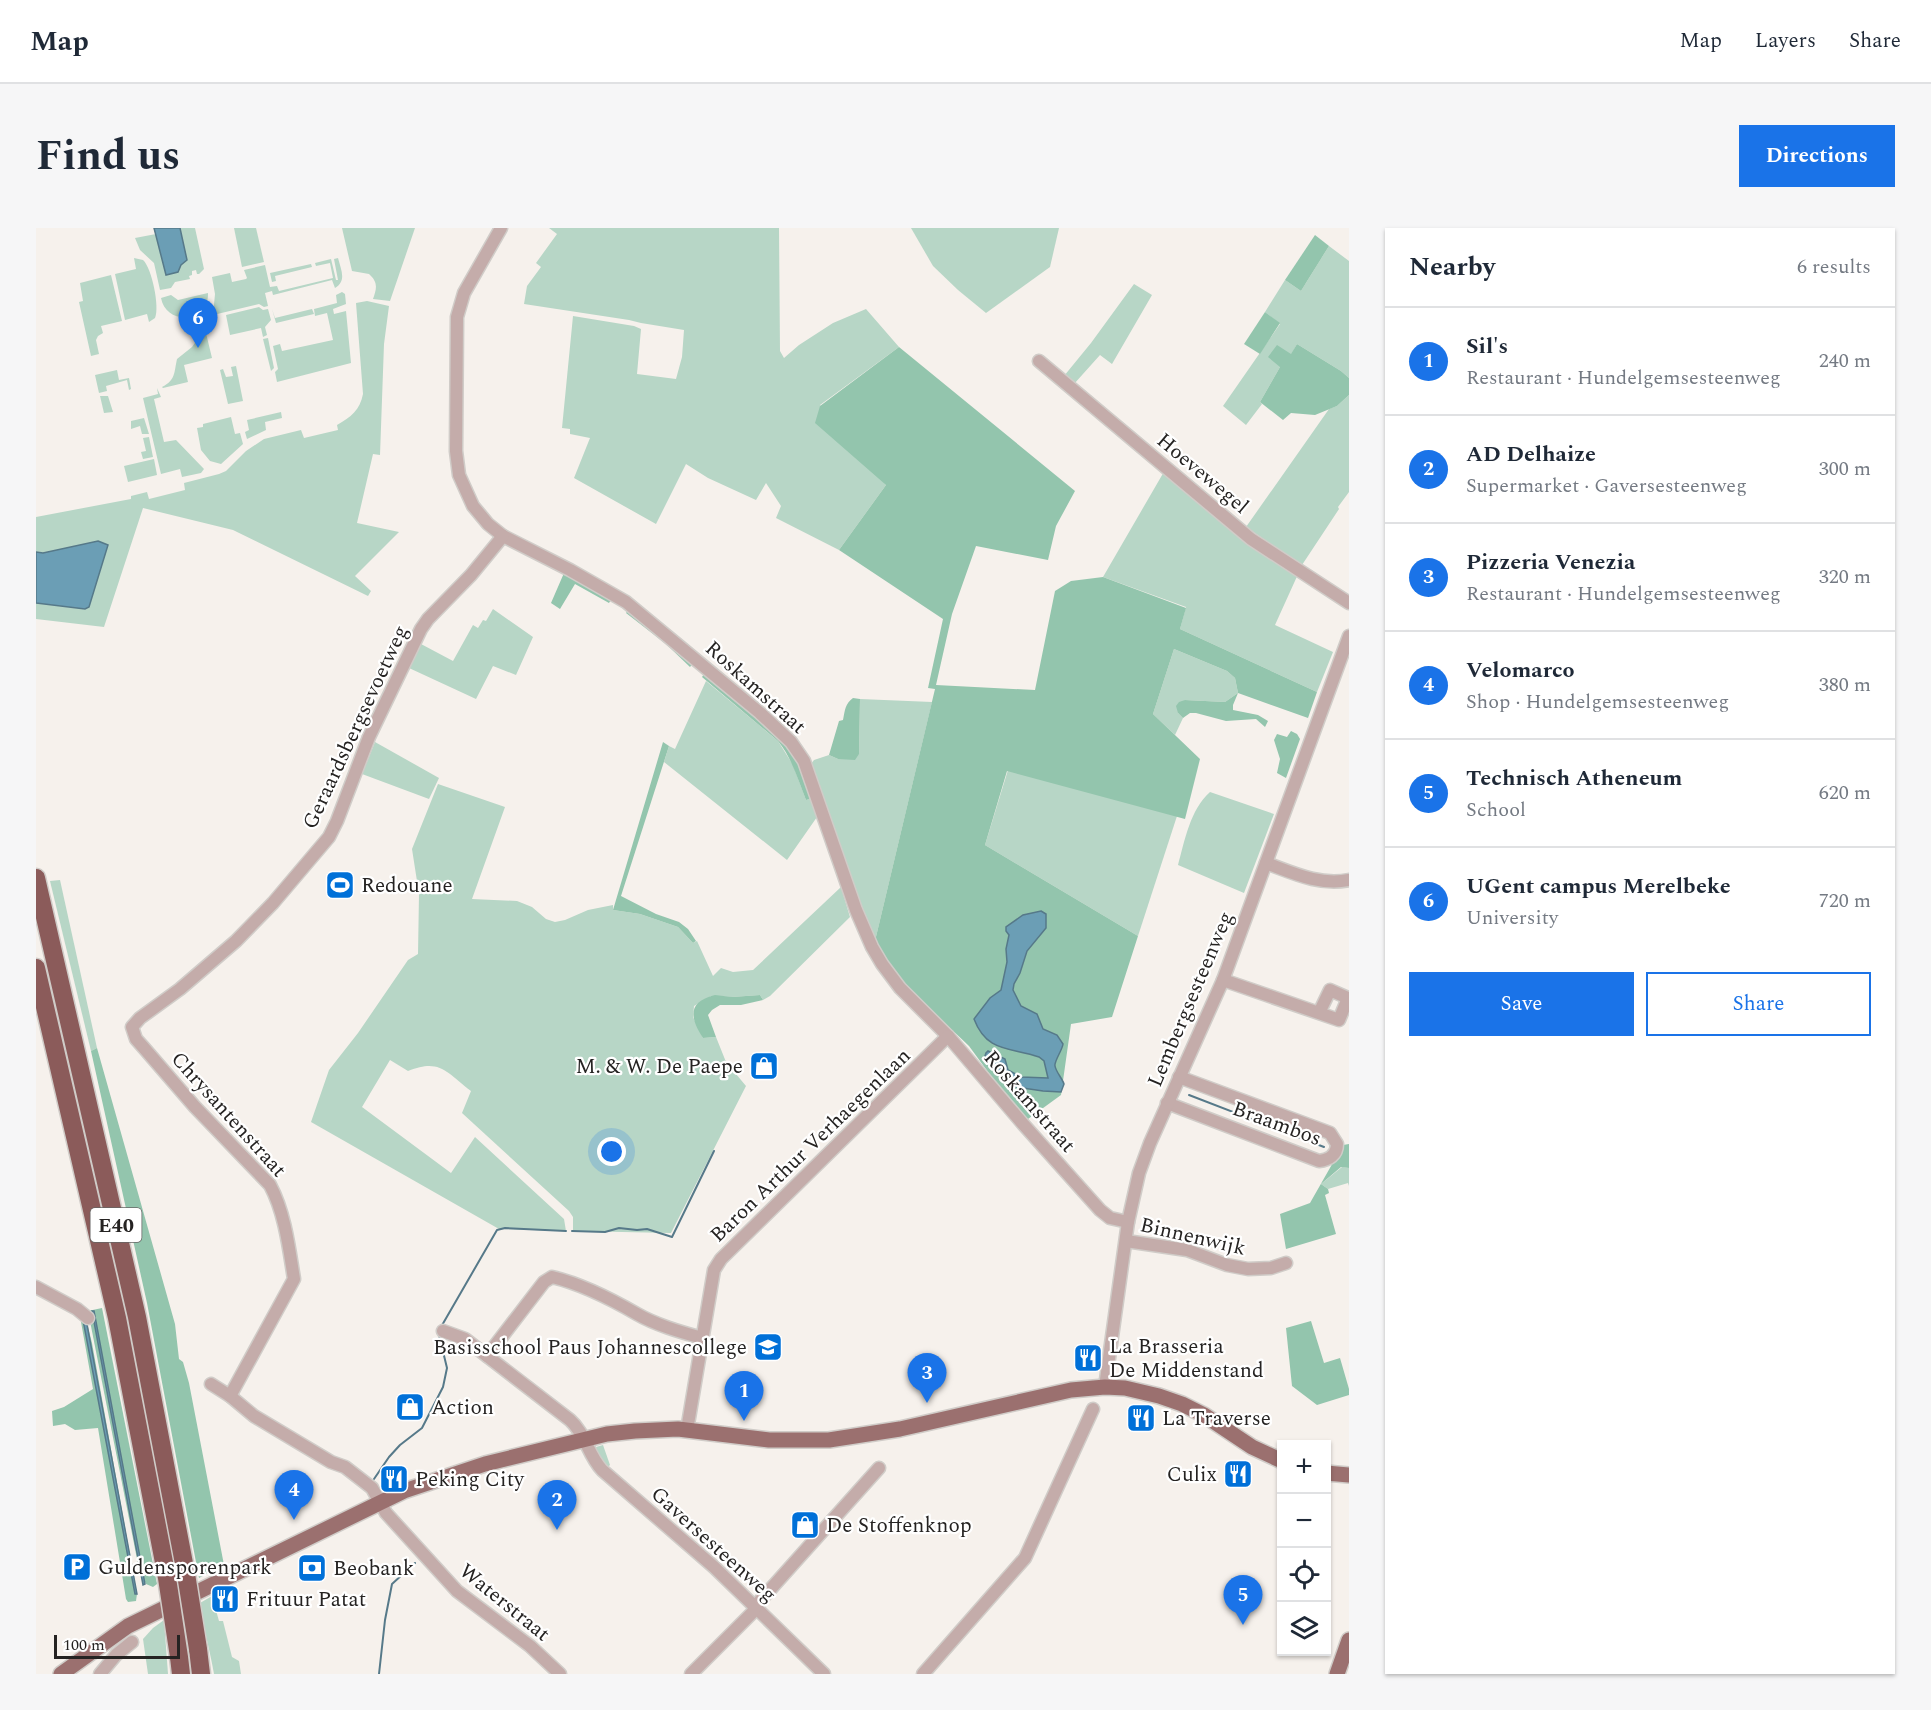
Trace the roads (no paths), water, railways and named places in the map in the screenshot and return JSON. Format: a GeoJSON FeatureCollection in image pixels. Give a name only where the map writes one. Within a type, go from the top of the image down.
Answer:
{"type":"FeatureCollection","features":[{"type":"Feature","properties":{"kind":"highway","name":"E40"},"geometry":{"type":"LineString","coordinates":[[36,878],[137,1317],[186,1574],[201,1674]]}},
{"type":"Feature","properties":{"kind":"highway","name":"E40"},"geometry":{"type":"LineString","coordinates":[[36,968],[117,1318],[167,1578],[180,1666]]}},
{"type":"Feature","properties":{"kind":"main road"},"geometry":{"type":"LineString","coordinates":[[59,1673],[128,1626],[404,1491],[485,1464],[583,1439],[635,1431],[687,1430],[769,1440],[830,1440],[900,1429],[1071,1390],[1105,1387],[1125,1388],[1182,1404],[1204,1415],[1252,1447],[1277,1459]]}},
{"type":"Feature","properties":{"kind":"main road"},"geometry":{"type":"LineString","coordinates":[[1331,1473],[1349,1475]]}},
{"type":"Feature","properties":{"kind":"main road"},"geometry":{"type":"LineString","coordinates":[[1337,1674],[1349,1640]]}},
{"type":"Feature","properties":{"kind":"street","name":"Roskamstraat"},"geometry":{"type":"LineString","coordinates":[[501,228],[464,293],[457,317],[456,451],[459,475],[473,506],[488,524],[503,536],[626,602],[760,712],[791,742],[804,762],[856,910],[882,964],[900,988],[948,1036],[1100,1210],[1110,1218],[1128,1222]]}},
{"type":"Feature","properties":{"kind":"street","name":"Hoevewegel"},"geometry":{"type":"LineString","coordinates":[[1039,361],[1251,539],[1349,603]]}},
{"type":"Feature","properties":{"kind":"street","name":"Geraardsbergsevoetweg"},"geometry":{"type":"LineString","coordinates":[[132,1027],[140,1018],[180,989],[236,941],[273,903],[329,837],[369,737],[421,629],[458,590],[503,536]]}},
{"type":"Feature","properties":{"kind":"street","name":"Lembergsesteenweg"},"geometry":{"type":"LineString","coordinates":[[1105,1387],[1128,1222],[1139,1173],[1167,1103],[1223,980],[1349,636]]}},
{"type":"Feature","properties":{"kind":"street"},"geometry":{"type":"LineString","coordinates":[[1266,863],[1324,882],[1349,880]]}},
{"type":"Feature","properties":{"kind":"street"},"geometry":{"type":"LineString","coordinates":[[1223,980],[1319,1013]]}},
{"type":"Feature","properties":{"kind":"street","name":"Chrysantenstraat"},"geometry":{"type":"LineString","coordinates":[[132,1027],[136,1039],[173,1082],[270,1185],[281,1215],[294,1279],[230,1396]]}},
{"type":"Feature","properties":{"kind":"street","name":"Baron Arthur Verhaegenlaan"},"geometry":{"type":"LineString","coordinates":[[687,1430],[714,1270],[721,1259],[948,1036]]}},
{"type":"Feature","properties":{"kind":"street","name":"Braambos"},"geometry":{"type":"LineString","coordinates":[[1167,1103],[1319,1161],[1331,1157],[1336,1152],[1337,1144],[1330,1133],[1179,1077]]}},
{"type":"Feature","properties":{"kind":"street","name":"Binnenwijk"},"geometry":{"type":"LineString","coordinates":[[1126,1240],[1187,1250],[1227,1265],[1248,1269],[1271,1268],[1286,1263]]}},
{"type":"Feature","properties":{"kind":"street"},"geometry":{"type":"LineString","coordinates":[[487,1356],[543,1282],[552,1277],[598,1293],[638,1315],[702,1338]]}},
{"type":"Feature","properties":{"kind":"street"},"geometry":{"type":"LineString","coordinates":[[36,1287],[77,1309],[88,1318]]}},
{"type":"Feature","properties":{"kind":"street","name":"Gaversesteenweg"},"geometry":{"type":"LineString","coordinates":[[443,1331],[465,1339],[570,1419],[576,1425],[594,1460],[602,1470],[671,1528],[824,1674]]}},
{"type":"Feature","properties":{"kind":"street"},"geometry":{"type":"LineString","coordinates":[[211,1384],[254,1416],[364,1480],[377,1495],[381,1504]]}},
{"type":"Feature","properties":{"kind":"street"},"geometry":{"type":"LineString","coordinates":[[923,1674],[1025,1558],[1093,1409]]}},
{"type":"Feature","properties":{"kind":"street"},"geometry":{"type":"LineString","coordinates":[[691,1674],[756,1607],[879,1468]]}},
{"type":"Feature","properties":{"kind":"street","name":"Waterstraat"},"geometry":{"type":"LineString","coordinates":[[381,1504],[388,1516],[457,1591],[513,1633],[560,1674]]}},
{"type":"Feature","properties":{"kind":"street"},"geometry":{"type":"LineString","coordinates":[[100,1674],[132,1642]]}},
{"type":"Feature","properties":{"kind":"water"},"geometry":{"type":"Polygon","coordinates":[[[154,228],[180,228],[187,260],[178,272],[166,275],[154,228]]]}},
{"type":"Feature","properties":{"kind":"water"},"geometry":{"type":"Polygon","coordinates":[[[98,541],[108,545],[89,607],[85,609],[36,603],[36,552],[43,553],[98,541]]]}},
{"type":"Feature","properties":{"kind":"water"},"geometry":{"type":"Polygon","coordinates":[[[1041,911],[1046,914],[1046,928],[1027,951],[1013,990],[1021,1006],[1037,1014],[1043,1029],[1057,1035],[1063,1044],[1055,1064],[1064,1084],[1061,1092],[1010,1086],[996,1073],[985,1056],[988,1051],[1005,1059],[1008,1070],[1021,1077],[1048,1078],[1044,1061],[1039,1057],[1009,1050],[993,1043],[979,1030],[974,1019],[990,998],[1001,990],[1007,962],[1006,949],[1009,935],[1006,927],[1023,915],[1041,911]]]}},
{"type":"Feature","properties":{"kind":"water"},"geometry":{"type":"Polygon","coordinates":[[[92,1311],[94,1311],[145,1584],[143,1585],[92,1311]]]}},
{"type":"Feature","properties":{"kind":"water"},"geometry":{"type":"Polygon","coordinates":[[[86,1319],[137,1594],[135,1594],[83,1320],[86,1319]]]}},
{"type":"Feature","properties":{"kind":"waterway"},"geometry":{"type":"LineString","coordinates":[[1189,1095],[1324,1147]]}},
{"type":"Feature","properties":{"kind":"waterway"},"geometry":{"type":"LineString","coordinates":[[572,1231],[605,1232],[619,1228],[647,1229],[672,1237],[714,1151]]}},
{"type":"Feature","properties":{"kind":"waterway"},"geometry":{"type":"LineString","coordinates":[[441,1327],[497,1230],[505,1228],[566,1231]]}},
{"type":"Feature","properties":{"kind":"waterway"},"geometry":{"type":"LineString","coordinates":[[374,1479],[400,1445],[422,1428],[443,1387],[447,1368],[439,1335]]}},
{"type":"Feature","properties":{"kind":"waterway"},"geometry":{"type":"LineString","coordinates":[[379,1674],[392,1584],[415,1563]]}},
{"type":"Feature","properties":{"kind":"place","name":"UGent campus Merelbeke"},"geometry":{"type":"Point","coordinates":[198,348]}},
{"type":"Feature","properties":{"kind":"place","name":"Redouane"},"geometry":{"type":"Point","coordinates":[340,885]}},
{"type":"Feature","properties":{"kind":"place","name":"M. & W. De Paepe"},"geometry":{"type":"Point","coordinates":[764,1066]}},
{"type":"Feature","properties":{"kind":"place","name":"Basisschool Paus Johannescollege"},"geometry":{"type":"Point","coordinates":[768,1347]}},
{"type":"Feature","properties":{"kind":"place","name":"La Brasseria De Middenstand"},"geometry":{"type":"Point","coordinates":[1088,1358]}},
{"type":"Feature","properties":{"kind":"place","name":"Pizzeria Venezia"},"geometry":{"type":"Point","coordinates":[927,1403]}},
{"type":"Feature","properties":{"kind":"place","name":"Action"},"geometry":{"type":"Point","coordinates":[410,1407]}},
{"type":"Feature","properties":{"kind":"place","name":"La Traverse"},"geometry":{"type":"Point","coordinates":[1141,1418]}},
{"type":"Feature","properties":{"kind":"place","name":"Sil's"},"geometry":{"type":"Point","coordinates":[744,1421]}},
{"type":"Feature","properties":{"kind":"place","name":"Culix"},"geometry":{"type":"Point","coordinates":[1238,1474]}},
{"type":"Feature","properties":{"kind":"place","name":"Peking City"},"geometry":{"type":"Point","coordinates":[394,1479]}},
{"type":"Feature","properties":{"kind":"place","name":"Velomarco"},"geometry":{"type":"Point","coordinates":[294,1520]}},
{"type":"Feature","properties":{"kind":"place","name":"De Stoffenknop"},"geometry":{"type":"Point","coordinates":[805,1525]}},
{"type":"Feature","properties":{"kind":"place","name":"AD Delhaize"},"geometry":{"type":"Point","coordinates":[557,1530]}},
{"type":"Feature","properties":{"kind":"place","name":"Guldensporenpark"},"geometry":{"type":"Point","coordinates":[77,1567]}},
{"type":"Feature","properties":{"kind":"place","name":"Beobank"},"geometry":{"type":"Point","coordinates":[312,1568]}},
{"type":"Feature","properties":{"kind":"place","name":"Frituur Patat"},"geometry":{"type":"Point","coordinates":[225,1599]}},
{"type":"Feature","properties":{"kind":"place","name":"Technisch Atheneum"},"geometry":{"type":"Point","coordinates":[1243,1625]}}]}
